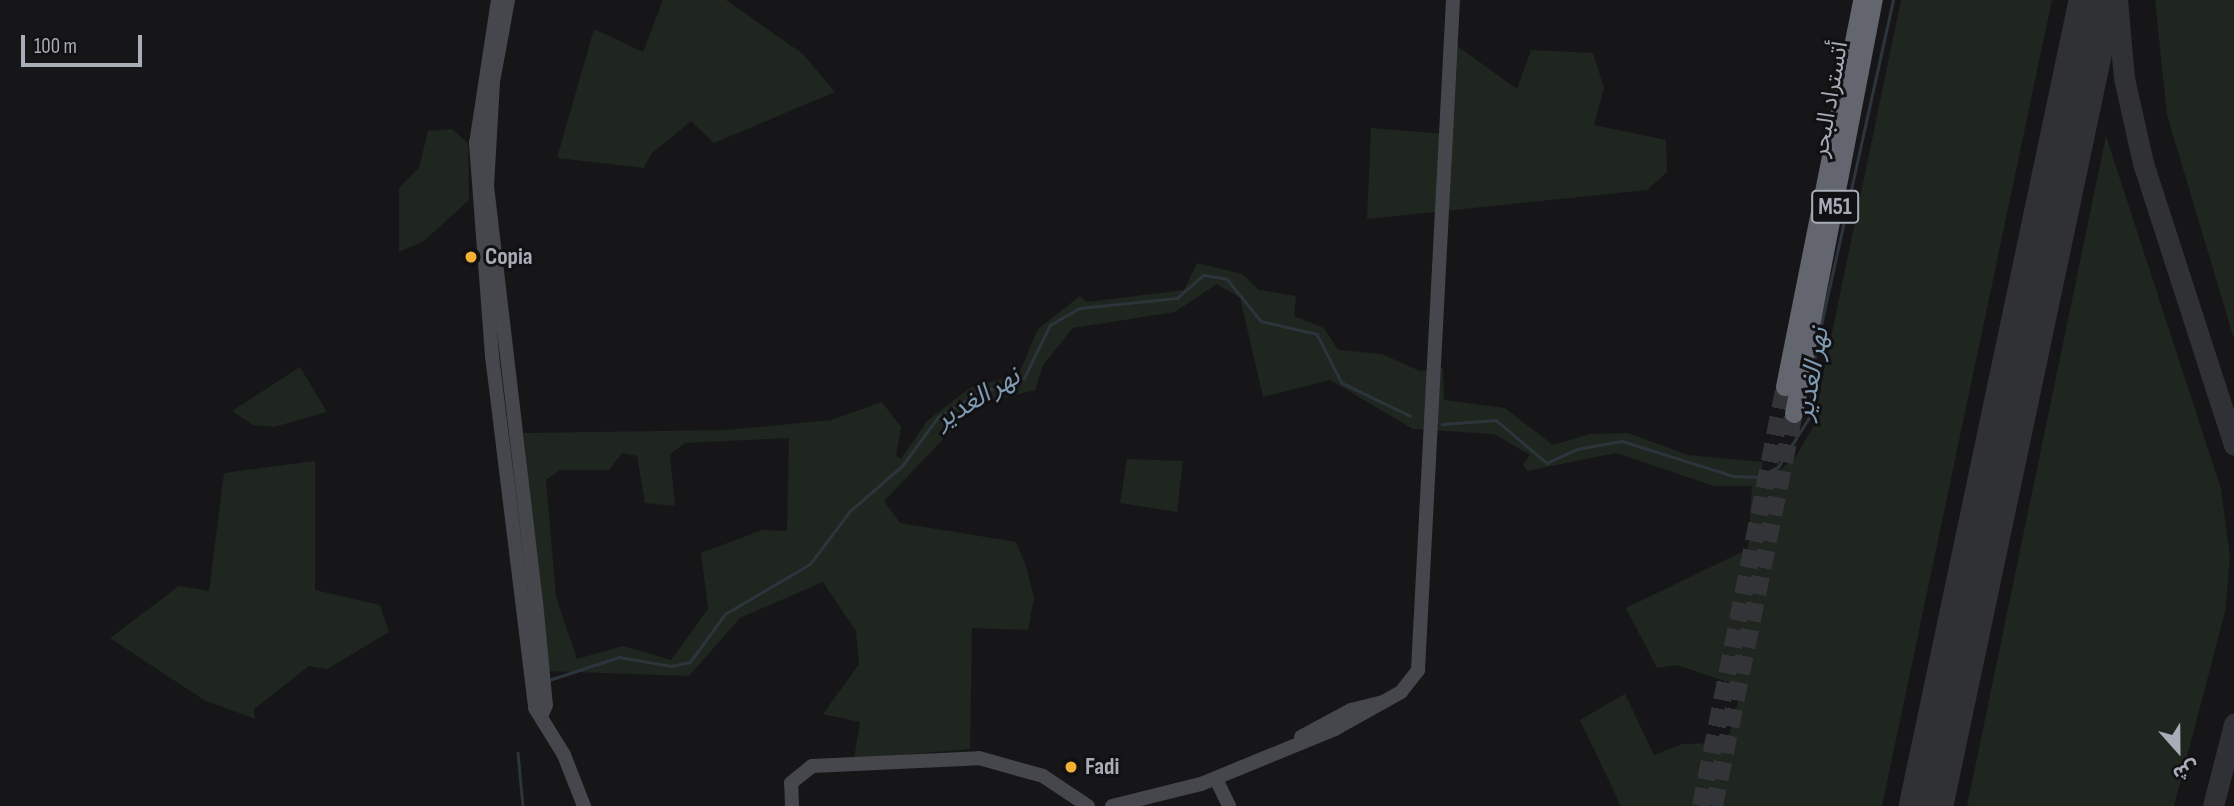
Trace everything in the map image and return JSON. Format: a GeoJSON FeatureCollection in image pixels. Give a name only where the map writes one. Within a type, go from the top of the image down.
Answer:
{"type":"FeatureCollection","features":[{"type":"Feature","properties":{"kind":"highway","name":"أتستراد البحر"},"geometry":{"type":"LineString","coordinates":[[1785,387],[1862,0]]}},
{"type":"Feature","properties":{"kind":"highway","name":"أتستراد البحر"},"geometry":{"type":"LineString","coordinates":[[1794,414],[1874,0]]}},
{"type":"Feature","properties":{"kind":"street"},"geometry":{"type":"LineString","coordinates":[[498,0],[478,107],[477,205],[532,691],[541,717],[584,806]]}},
{"type":"Feature","properties":{"kind":"street"},"geometry":{"type":"LineString","coordinates":[[509,0],[489,120],[487,195],[536,602],[546,705],[541,717]]}},
{"type":"Feature","properties":{"kind":"street"},"geometry":{"type":"LineString","coordinates":[[1112,806],[1216,779],[1296,741],[1351,709],[1382,702],[1407,686],[1421,662],[1453,0]]}},
{"type":"Feature","properties":{"kind":"street"},"geometry":{"type":"LineString","coordinates":[[792,806],[791,783],[812,766],[979,758],[1042,776],[1088,806]]}},
{"type":"Feature","properties":{"kind":"street"},"geometry":{"type":"LineString","coordinates":[[1216,779],[1229,806]]}},
{"type":"Feature","properties":{"kind":"shaded area"},"geometry":{"type":"Polygon","coordinates":[[[663,0],[726,0],[803,54],[835,92],[714,143],[691,121],[651,154],[644,168],[557,158],[594,29],[643,52],[663,0]]]}},
{"type":"Feature","properties":{"kind":"shaded area"},"geometry":{"type":"Polygon","coordinates":[[[1901,0],[2052,0],[1882,806],[1621,806],[1580,720],[1625,694],[1654,755],[1682,744],[1727,743],[1742,687],[1677,665],[1657,668],[1626,608],[1748,549],[1752,486],[1714,486],[1616,453],[1527,471],[1523,464],[1530,455],[1494,434],[1413,429],[1330,380],[1263,397],[1240,298],[1217,284],[1175,312],[1073,328],[1043,365],[1035,390],[976,405],[884,501],[900,523],[1016,542],[1026,566],[1034,598],[1028,630],[972,628],[970,749],[854,759],[860,722],[823,714],[859,664],[856,631],[823,582],[740,618],[689,676],[544,671],[524,433],[727,430],[831,420],[882,402],[901,427],[896,456],[901,459],[927,421],[970,388],[1019,374],[1038,329],[1080,296],[1087,302],[1184,290],[1197,263],[1242,274],[1259,290],[1296,296],[1294,316],[1324,328],[1338,350],[1382,354],[1420,371],[1443,368],[1444,400],[1505,408],[1553,445],[1590,434],[1628,433],[1688,455],[1763,462],[1760,480],[1772,476],[1795,458],[1812,429],[1901,0]],[[789,438],[685,443],[670,454],[675,506],[645,503],[637,456],[622,453],[609,470],[560,470],[546,480],[556,597],[577,659],[623,646],[671,660],[708,609],[701,553],[762,530],[787,531],[789,438]]]}},
{"type":"Feature","properties":{"kind":"shaded area"},"geometry":{"type":"Polygon","coordinates":[[[2155,0],[2234,0],[2234,339],[2167,115],[2155,0]]]}},
{"type":"Feature","properties":{"kind":"shaded area"},"geometry":{"type":"Polygon","coordinates":[[[1449,40],[1517,89],[1531,50],[1593,53],[1604,88],[1594,125],[1666,140],[1667,172],[1647,190],[1367,219],[1371,128],[1444,134],[1449,40]]]}},
{"type":"Feature","properties":{"kind":"shaded area"},"geometry":{"type":"Polygon","coordinates":[[[452,129],[468,143],[469,200],[424,241],[399,252],[399,188],[419,168],[428,131],[452,129]]]}},
{"type":"Feature","properties":{"kind":"shaded area"},"geometry":{"type":"Polygon","coordinates":[[[2106,136],[2221,489],[2230,557],[2225,612],[2174,806],[1967,806],[2106,136]]]}},
{"type":"Feature","properties":{"kind":"shaded area"},"geometry":{"type":"Polygon","coordinates":[[[300,367],[327,412],[274,427],[253,425],[232,411],[300,367]]]}},
{"type":"Feature","properties":{"kind":"shaded area"},"geometry":{"type":"Polygon","coordinates":[[[1127,459],[1183,461],[1177,512],[1120,503],[1127,459]]]}},
{"type":"Feature","properties":{"kind":"shaded area"},"geometry":{"type":"Polygon","coordinates":[[[315,461],[315,590],[380,605],[389,632],[327,669],[309,666],[254,709],[255,719],[204,700],[110,638],[179,586],[209,591],[224,473],[315,461]]]}},
{"type":"Feature","properties":{"kind":"waterway","name":"نهر الغدير"},"geometry":{"type":"LineString","coordinates":[[1442,424],[1496,420],[1547,463],[1577,449],[1622,441],[1734,476],[1759,477],[1778,467],[1810,416],[1815,352],[1893,0]]}},
{"type":"Feature","properties":{"kind":"waterway","name":"نهر الغدير"},"geometry":{"type":"LineString","coordinates":[[549,680],[619,657],[671,666],[690,662],[725,614],[810,564],[850,511],[902,466],[938,417],[979,393],[1024,378],[1050,325],[1080,308],[1177,298],[1203,275],[1227,279],[1261,321],[1317,334],[1342,383],[1411,416]]}},
{"type":"Feature","properties":{"kind":"waterway","name":"نهر الغدير"},"geometry":{"type":"LineString","coordinates":[[518,753],[523,806]]}},
{"type":"Feature","properties":{"kind":"taxiway"},"geometry":{"type":"LineString","coordinates":[[2117,0],[2124,78],[2143,163],[2234,445]]}},
{"type":"Feature","properties":{"kind":"taxiway"},"geometry":{"type":"LineString","coordinates":[[2213,806],[2234,724]]}},
{"type":"Feature","properties":{"kind":"runway"},"geometry":{"type":"LineString","coordinates":[[1926,806],[2096,0]]}},
{"type":"Feature","properties":{"kind":"tunnel"},"geometry":{"type":"LineString","coordinates":[[1701,806],[1785,387]]}},
{"type":"Feature","properties":{"kind":"tunnel"},"geometry":{"type":"LineString","coordinates":[[1714,806],[1794,414]]}},
{"type":"Feature","properties":{"kind":"place","name":"Copia"},"geometry":{"type":"Point","coordinates":[471,257]}},
{"type":"Feature","properties":{"kind":"place","name":"Fadi"},"geometry":{"type":"Point","coordinates":[1071,767]}}]}
